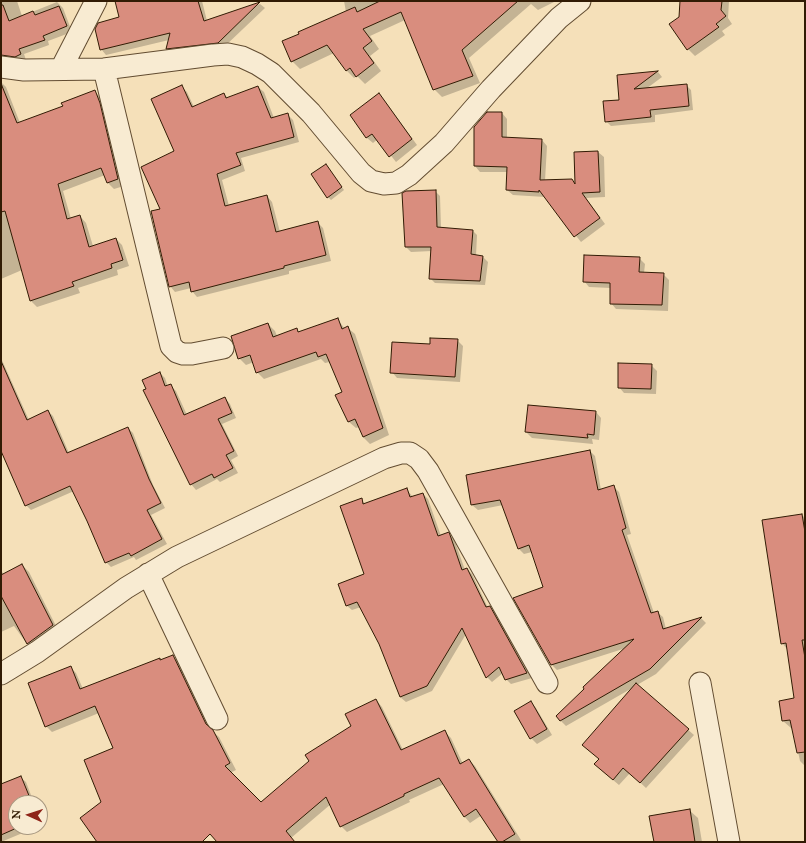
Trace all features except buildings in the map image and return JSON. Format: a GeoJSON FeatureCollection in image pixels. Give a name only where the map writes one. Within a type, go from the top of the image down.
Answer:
{"type":"FeatureCollection","features":[{"type":"Feature","properties":{"kind":"street"},"geometry":{"type":"LineString","coordinates":[[61,69],[96,1]]}},
{"type":"Feature","properties":{"kind":"street"},"geometry":{"type":"LineString","coordinates":[[1,67],[24,70],[104,69],[213,55],[228,54],[242,57],[271,73],[311,113],[362,173],[371,181],[384,184],[396,183],[409,175],[444,143],[496,84],[559,18],[580,1]]}},
{"type":"Feature","properties":{"kind":"street"},"geometry":{"type":"LineString","coordinates":[[104,69],[172,346],[177,352],[183,354],[192,354],[223,348]]}},
{"type":"Feature","properties":{"kind":"street"},"geometry":{"type":"LineString","coordinates":[[1,674],[37,652],[126,588],[177,557],[384,458],[401,453],[410,453],[419,459],[428,471],[547,683]]}},
{"type":"Feature","properties":{"kind":"street"},"geometry":{"type":"LineString","coordinates":[[148,574],[217,719]]}},
{"type":"Feature","properties":{"kind":"street"},"geometry":{"type":"LineString","coordinates":[[700,683],[729,842]]}}]}
